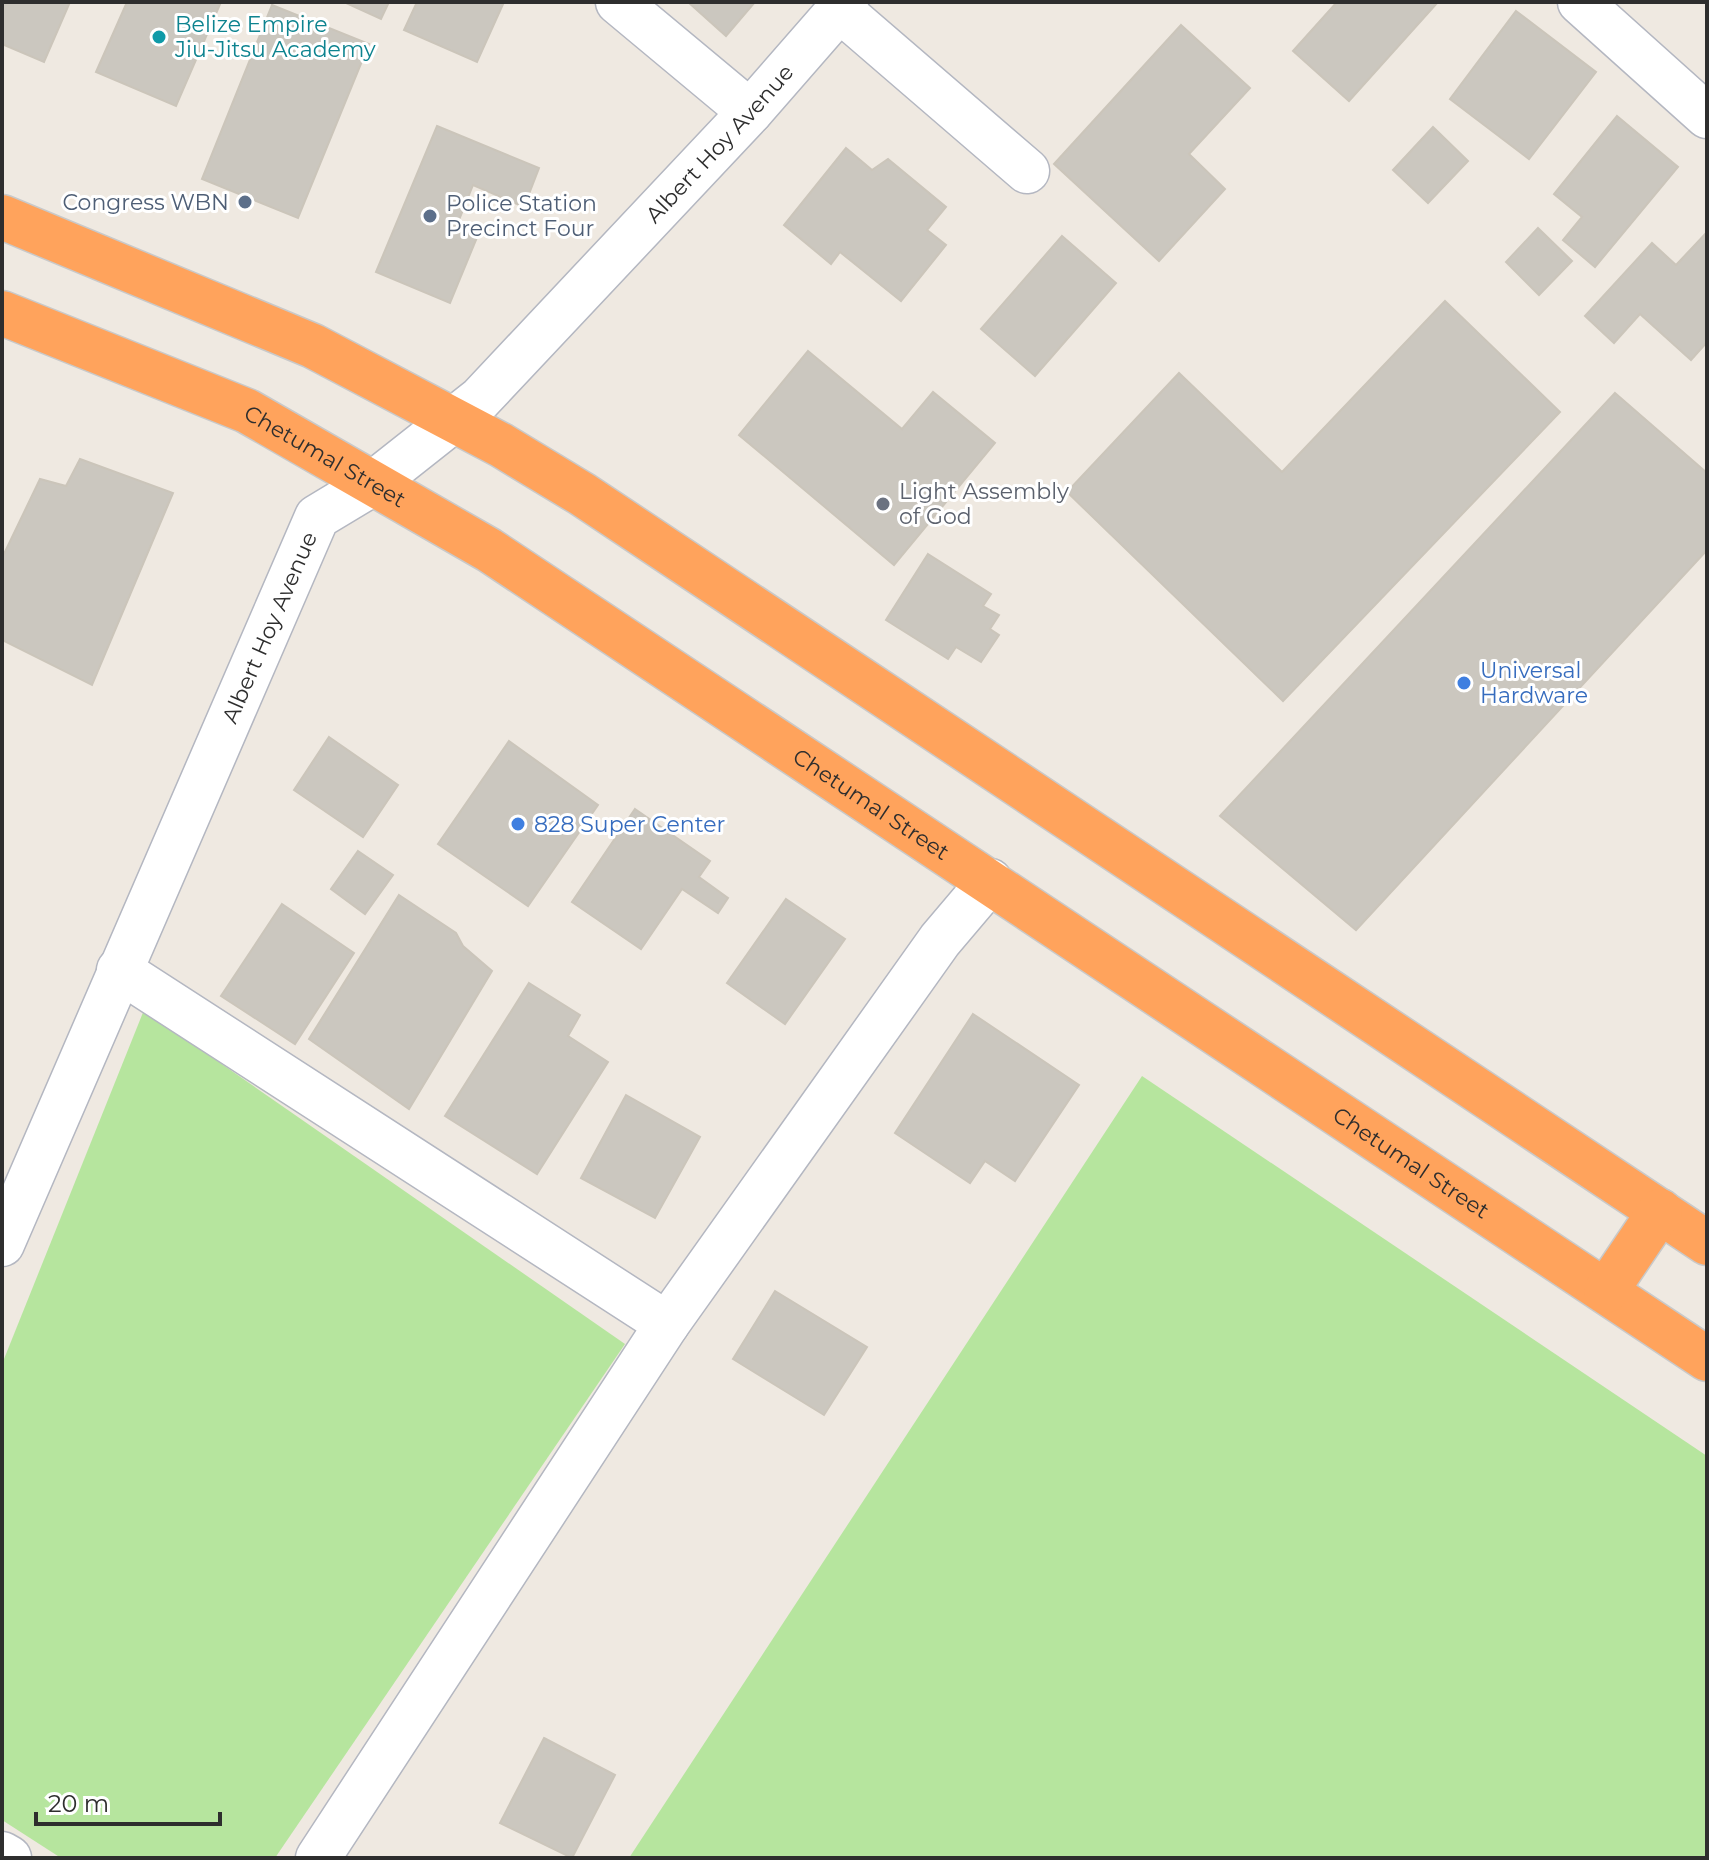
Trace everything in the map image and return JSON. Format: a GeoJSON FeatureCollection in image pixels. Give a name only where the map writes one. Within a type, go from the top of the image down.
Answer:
{"type":"FeatureCollection","features":[{"type":"Feature","properties":{"kind":"highway"},"geometry":{"type":"LineString","coordinates":[[2,217],[313,346],[582,494],[1707,1243]]}},
{"type":"Feature","properties":{"kind":"highway","name":"Chetumal Street"},"geometry":{"type":"LineString","coordinates":[[2,313],[247,411],[489,550],[1707,1359]]}},
{"type":"Feature","properties":{"kind":"highway"},"geometry":{"type":"LineString","coordinates":[[1606,1291],[1660,1211]]}},
{"type":"Feature","properties":{"kind":"street"},"geometry":{"type":"LineString","coordinates":[[618,2],[750,112]]}},
{"type":"Feature","properties":{"kind":"street"},"geometry":{"type":"LineString","coordinates":[[1580,2],[1707,116]]}},
{"type":"Feature","properties":{"kind":"street"},"geometry":{"type":"LineString","coordinates":[[842,6],[1027,171]]}},
{"type":"Feature","properties":{"kind":"street","name":"Albert Hoy Avenue"},"geometry":{"type":"LineString","coordinates":[[2,1244],[317,517],[375,482],[480,399],[750,112],[842,6]]}},
{"type":"Feature","properties":{"kind":"street"},"geometry":{"type":"LineString","coordinates":[[318,1858],[667,1324],[940,940],[990,881]]}},
{"type":"Feature","properties":{"kind":"street"},"geometry":{"type":"LineString","coordinates":[[119,970],[667,1324]]}},
{"type":"Feature","properties":{"kind":"street"},"geometry":{"type":"LineString","coordinates":[[2,1854],[9,1858]]}},
{"type":"Feature","properties":{"kind":"green space"},"geometry":{"type":"Polygon","coordinates":[[[144,1010],[625,1344],[275,1858],[61,1858],[2,1820],[2,1364],[144,1010]]]}},
{"type":"Feature","properties":{"kind":"green space"},"geometry":{"type":"Polygon","coordinates":[[[1142,1076],[1707,1456],[1707,1858],[629,1858],[1142,1076]]]}},
{"type":"Feature","properties":{"kind":"building"},"geometry":{"type":"Polygon","coordinates":[[[2,2],[70,2],[44,62],[2,44],[2,2]]]}},
{"type":"Feature","properties":{"kind":"building","name":"Belize Empire Jiu-Jitsu Academy"},"geometry":{"type":"Polygon","coordinates":[[[127,2],[221,2],[176,106],[96,72],[127,2]]]}},
{"type":"Feature","properties":{"kind":"building"},"geometry":{"type":"Polygon","coordinates":[[[344,2],[389,2],[381,19],[344,2]]]}},
{"type":"Feature","properties":{"kind":"building"},"geometry":{"type":"Polygon","coordinates":[[[417,2],[504,2],[477,62],[404,30],[417,2]]]}},
{"type":"Feature","properties":{"kind":"building"},"geometry":{"type":"Polygon","coordinates":[[[688,2],[755,2],[726,36],[688,2]]]}},
{"type":"Feature","properties":{"kind":"building"},"geometry":{"type":"Polygon","coordinates":[[[1337,2],[1438,2],[1349,101],[1293,51],[1337,2]]]}},
{"type":"Feature","properties":{"kind":"building"},"geometry":{"type":"Polygon","coordinates":[[[272,5],[369,44],[298,218],[202,179],[272,5]]]}},
{"type":"Feature","properties":{"kind":"building"},"geometry":{"type":"Polygon","coordinates":[[[1516,11],[1596,72],[1529,159],[1450,99],[1516,11]]]}},
{"type":"Feature","properties":{"kind":"building"},"geometry":{"type":"Polygon","coordinates":[[[1181,25],[1250,88],[1189,154],[1225,189],[1159,261],[1054,164],[1181,25]]]}},
{"type":"Feature","properties":{"kind":"building"},"geometry":{"type":"Polygon","coordinates":[[[1617,116],[1678,167],[1595,267],[1563,240],[1582,217],[1554,194],[1617,116]]]}},
{"type":"Feature","properties":{"kind":"building","name":"Police Station Precinct Four"},"geometry":{"type":"Polygon","coordinates":[[[437,126],[539,168],[524,207],[473,185],[457,225],[478,235],[450,303],[376,272],[437,126]]]}},
{"type":"Feature","properties":{"kind":"building"},"geometry":{"type":"Polygon","coordinates":[[[1433,127],[1468,161],[1428,203],[1393,170],[1433,127]]]}},
{"type":"Feature","properties":{"kind":"building"},"geometry":{"type":"Polygon","coordinates":[[[846,148],[872,170],[888,159],[946,207],[927,230],[946,245],[901,301],[840,252],[831,264],[784,225],[846,148]]]}},
{"type":"Feature","properties":{"kind":"building"},"geometry":{"type":"Polygon","coordinates":[[[1538,228],[1572,261],[1539,295],[1506,262],[1538,228]]]}},
{"type":"Feature","properties":{"kind":"building"},"geometry":{"type":"Polygon","coordinates":[[[1707,232],[1707,342],[1691,360],[1640,314],[1614,343],[1585,316],[1652,243],[1676,265],[1707,232]]]}},
{"type":"Feature","properties":{"kind":"building"},"geometry":{"type":"Polygon","coordinates":[[[1062,236],[1116,283],[1035,376],[981,329],[1062,236]]]}},
{"type":"Feature","properties":{"kind":"building"},"geometry":{"type":"Polygon","coordinates":[[[1445,301],[1560,412],[1283,701],[1067,492],[1179,373],[1282,472],[1445,301]]]}},
{"type":"Feature","properties":{"kind":"building","name":"Light Assembly of God"},"geometry":{"type":"Polygon","coordinates":[[[808,351],[902,429],[933,392],[995,443],[894,565],[739,435],[808,351]]]}},
{"type":"Feature","properties":{"kind":"building","name":"Universal Hardware"},"geometry":{"type":"Polygon","coordinates":[[[1615,393],[1707,473],[1707,550],[1356,930],[1220,816],[1615,393]]]}},
{"type":"Feature","properties":{"kind":"building"},"geometry":{"type":"Polygon","coordinates":[[[80,459],[173,493],[92,685],[2,640],[2,558],[40,479],[66,486],[80,459]]]}},
{"type":"Feature","properties":{"kind":"building"},"geometry":{"type":"Polygon","coordinates":[[[928,554],[991,594],[983,606],[999,615],[990,629],[999,635],[981,662],[956,647],[948,659],[886,620],[928,554]]]}},
{"type":"Feature","properties":{"kind":"building"},"geometry":{"type":"Polygon","coordinates":[[[329,737],[398,785],[363,837],[294,790],[329,737]]]}},
{"type":"Feature","properties":{"kind":"building","name":"828 Super Center"},"geometry":{"type":"Polygon","coordinates":[[[509,741],[598,805],[528,906],[438,844],[509,741]]]}},
{"type":"Feature","properties":{"kind":"building"},"geometry":{"type":"Polygon","coordinates":[[[635,809],[710,861],[699,877],[728,898],[718,913],[682,889],[641,949],[572,902],[635,809]]]}},
{"type":"Feature","properties":{"kind":"building"},"geometry":{"type":"Polygon","coordinates":[[[358,851],[393,875],[365,914],[331,889],[358,851]]]}},
{"type":"Feature","properties":{"kind":"building"},"geometry":{"type":"Polygon","coordinates":[[[399,895],[456,933],[463,946],[492,971],[409,1109],[309,1039],[399,895]]]}},
{"type":"Feature","properties":{"kind":"building"},"geometry":{"type":"Polygon","coordinates":[[[786,899],[845,939],[785,1024],[727,983],[786,899]]]}},
{"type":"Feature","properties":{"kind":"building"},"geometry":{"type":"Polygon","coordinates":[[[282,904],[354,953],[295,1044],[221,996],[282,904]]]}},
{"type":"Feature","properties":{"kind":"building"},"geometry":{"type":"Polygon","coordinates":[[[529,983],[580,1015],[568,1036],[608,1062],[537,1174],[445,1116],[529,983]]]}},
{"type":"Feature","properties":{"kind":"building"},"geometry":{"type":"Polygon","coordinates":[[[973,1014],[1079,1085],[1015,1181],[985,1161],[970,1183],[895,1133],[973,1014]]]}},
{"type":"Feature","properties":{"kind":"building"},"geometry":{"type":"Polygon","coordinates":[[[626,1095],[700,1137],[655,1218],[581,1178],[626,1095]]]}},
{"type":"Feature","properties":{"kind":"building"},"geometry":{"type":"Polygon","coordinates":[[[775,1291],[867,1347],[824,1415],[733,1359],[775,1291]]]}},
{"type":"Feature","properties":{"kind":"building"},"geometry":{"type":"Polygon","coordinates":[[[544,1738],[615,1775],[572,1858],[500,1823],[544,1738]]]}},
{"type":"Feature","properties":{"kind":"place","name":"Belize Empire Jiu-Jitsu Academy"},"geometry":{"type":"Point","coordinates":[159,37]}},
{"type":"Feature","properties":{"kind":"place","name":"Congress WBN"},"geometry":{"type":"Point","coordinates":[245,202]}},
{"type":"Feature","properties":{"kind":"place","name":"Police Station Precinct Four"},"geometry":{"type":"Point","coordinates":[430,216]}},
{"type":"Feature","properties":{"kind":"place","name":"Light Assembly of God"},"geometry":{"type":"Point","coordinates":[883,504]}},
{"type":"Feature","properties":{"kind":"place","name":"Universal Hardware"},"geometry":{"type":"Point","coordinates":[1464,683]}},
{"type":"Feature","properties":{"kind":"place","name":"828 Super Center"},"geometry":{"type":"Point","coordinates":[518,824]}}]}
